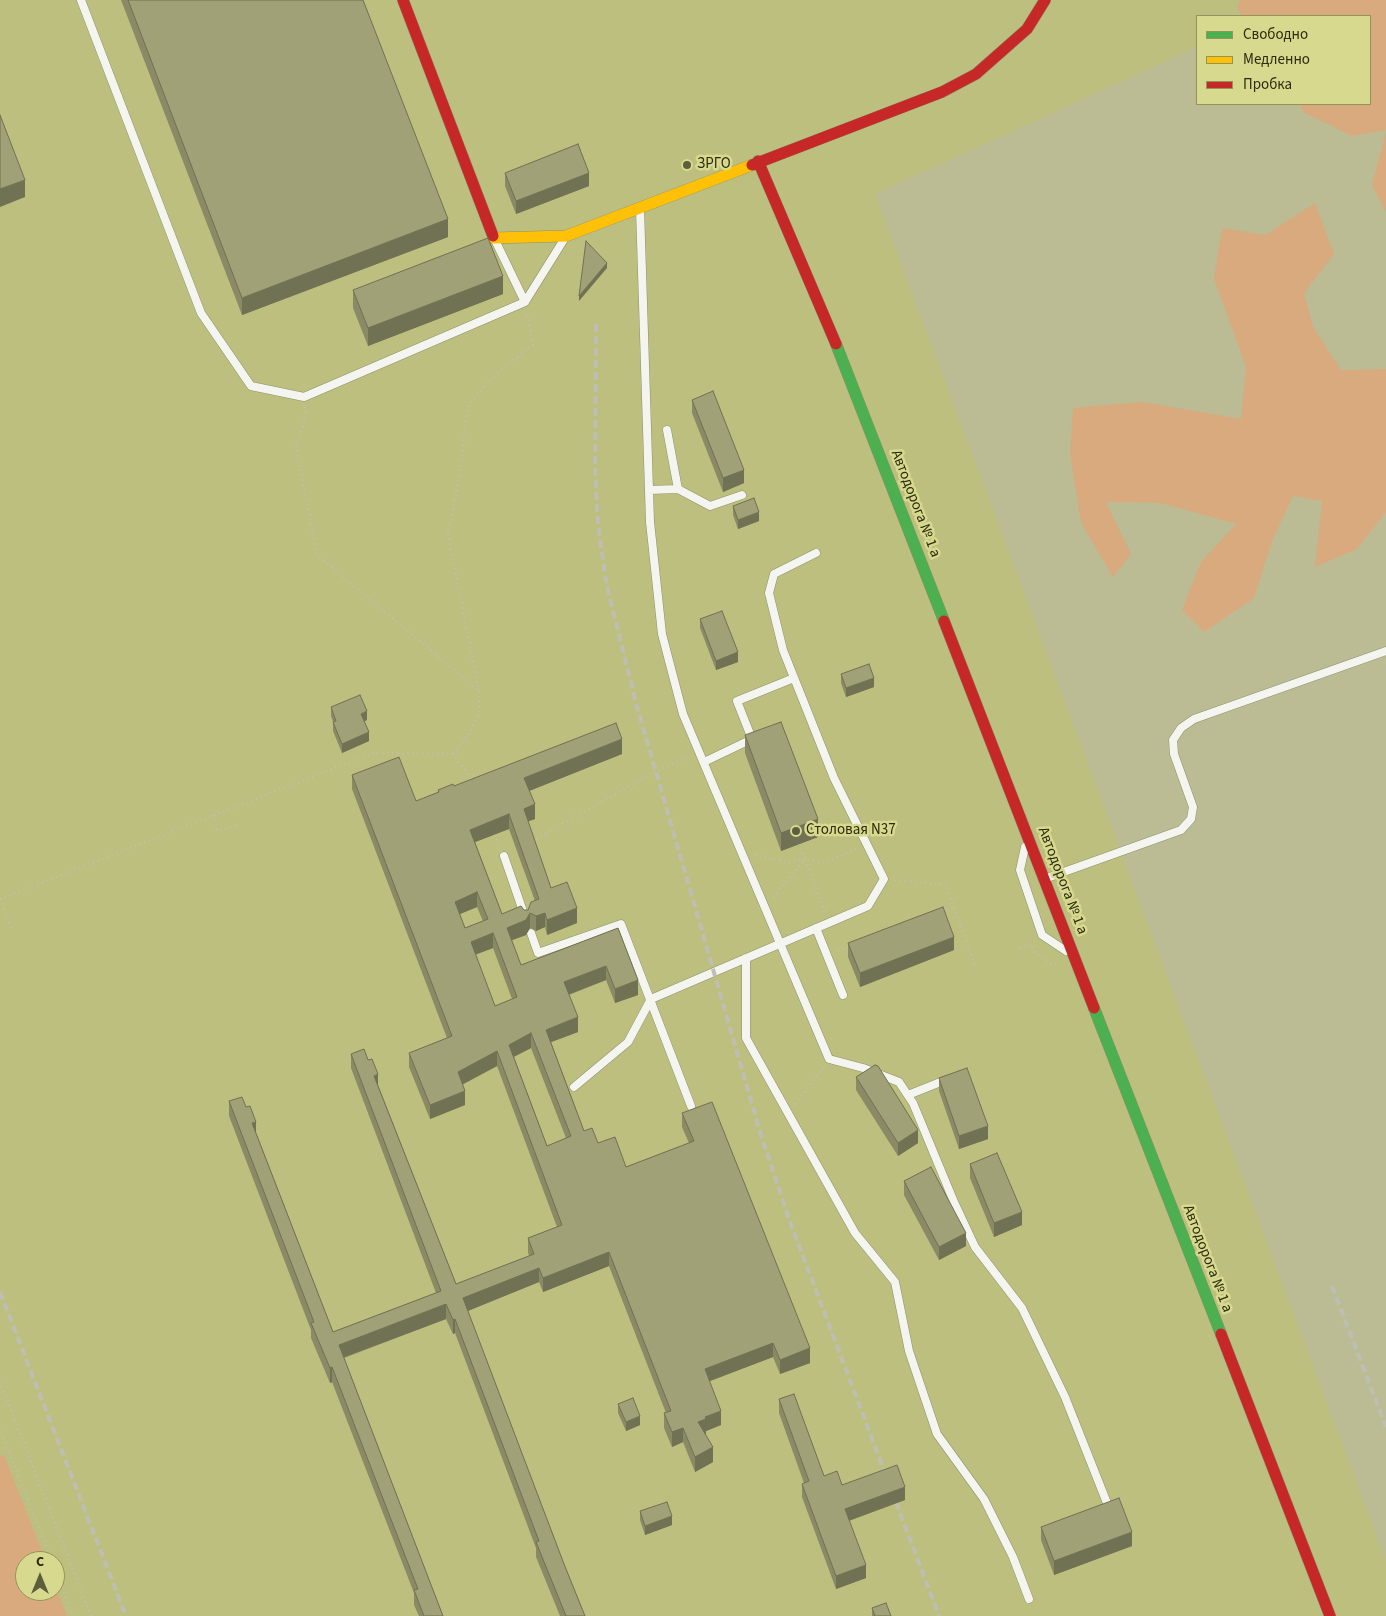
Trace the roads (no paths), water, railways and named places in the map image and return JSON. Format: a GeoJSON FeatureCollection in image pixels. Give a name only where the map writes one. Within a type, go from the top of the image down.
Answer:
{"type":"FeatureCollection","features":[{"type":"Feature","properties":{"kind":"street"},"geometry":{"type":"LineString","coordinates":[[403,0],[494,238],[566,236],[758,160],[942,92],[976,74],[1027,29],[1045,0]]}},
{"type":"Feature","properties":{"kind":"street","name":"Автодорога № 1 а"},"geometry":{"type":"LineString","coordinates":[[758,160],[848,374],[1330,1616]]}},
{"type":"Feature","properties":{"kind":"lane"},"geometry":{"type":"LineString","coordinates":[[81,0],[201,313],[251,386],[304,397],[525,302],[566,236]]}},
{"type":"Feature","properties":{"kind":"lane"},"geometry":{"type":"LineString","coordinates":[[640,207],[650,522],[662,634],[683,714],[779,944],[830,1059],[863,1068],[899,1082],[913,1102],[954,1202],[975,1247],[1026,1317],[1065,1397],[1107,1503]]}},
{"type":"Feature","properties":{"kind":"lane"},"geometry":{"type":"LineString","coordinates":[[494,238],[525,302]]}},
{"type":"Feature","properties":{"kind":"lane"},"geometry":{"type":"LineString","coordinates":[[667,430],[678,489]]}},
{"type":"Feature","properties":{"kind":"lane"},"geometry":{"type":"LineString","coordinates":[[649,490],[678,489],[710,506],[742,495]]}},
{"type":"Feature","properties":{"kind":"lane"},"geometry":{"type":"LineString","coordinates":[[574,1087],[628,1042],[651,999],[868,906],[884,878],[834,778],[782,650],[769,593],[774,574],[816,553]]}},
{"type":"Feature","properties":{"kind":"lane"},"geometry":{"type":"LineString","coordinates":[[1045,879],[1181,830],[1192,819],[1192,807],[1174,754],[1173,740],[1181,728],[1194,719],[1386,651]]}},
{"type":"Feature","properties":{"kind":"lane"},"geometry":{"type":"LineString","coordinates":[[704,762],[752,739],[737,701],[794,678]]}},
{"type":"Feature","properties":{"kind":"lane"},"geometry":{"type":"LineString","coordinates":[[1028,835],[1020,870],[1042,935],[1075,957]]}},
{"type":"Feature","properties":{"kind":"lane"},"geometry":{"type":"LineString","coordinates":[[504,856],[526,919]]}},
{"type":"Feature","properties":{"kind":"lane"},"geometry":{"type":"LineString","coordinates":[[531,933],[538,953],[621,924],[691,1106]]}},
{"type":"Feature","properties":{"kind":"lane"},"geometry":{"type":"LineString","coordinates":[[816,928],[844,995]]}},
{"type":"Feature","properties":{"kind":"lane"},"geometry":{"type":"LineString","coordinates":[[746,958],[746,1038],[855,1233],[894,1282],[908,1351],[937,1434],[984,1498],[1013,1557],[1029,1599]]}},
{"type":"Feature","properties":{"kind":"lane"},"geometry":{"type":"LineString","coordinates":[[908,1095],[954,1076]]}},
{"type":"Feature","properties":{"kind":"railway"},"geometry":{"type":"LineString","coordinates":[[596,324],[595,468],[598,525],[606,582],[636,703],[761,1135],[789,1219],[939,1616]]}},
{"type":"Feature","properties":{"kind":"railway"},"geometry":{"type":"LineString","coordinates":[[1332,1286],[1386,1427]]}},
{"type":"Feature","properties":{"kind":"railway"},"geometry":{"type":"LineString","coordinates":[[0,1292],[126,1616]]}},
{"type":"Feature","properties":{"kind":"place","name":"ЗРГО"},"geometry":{"type":"Point","coordinates":[687,165]}},
{"type":"Feature","properties":{"kind":"place","name":"Столовая N37"},"geometry":{"type":"Point","coordinates":[796,831]}}]}
